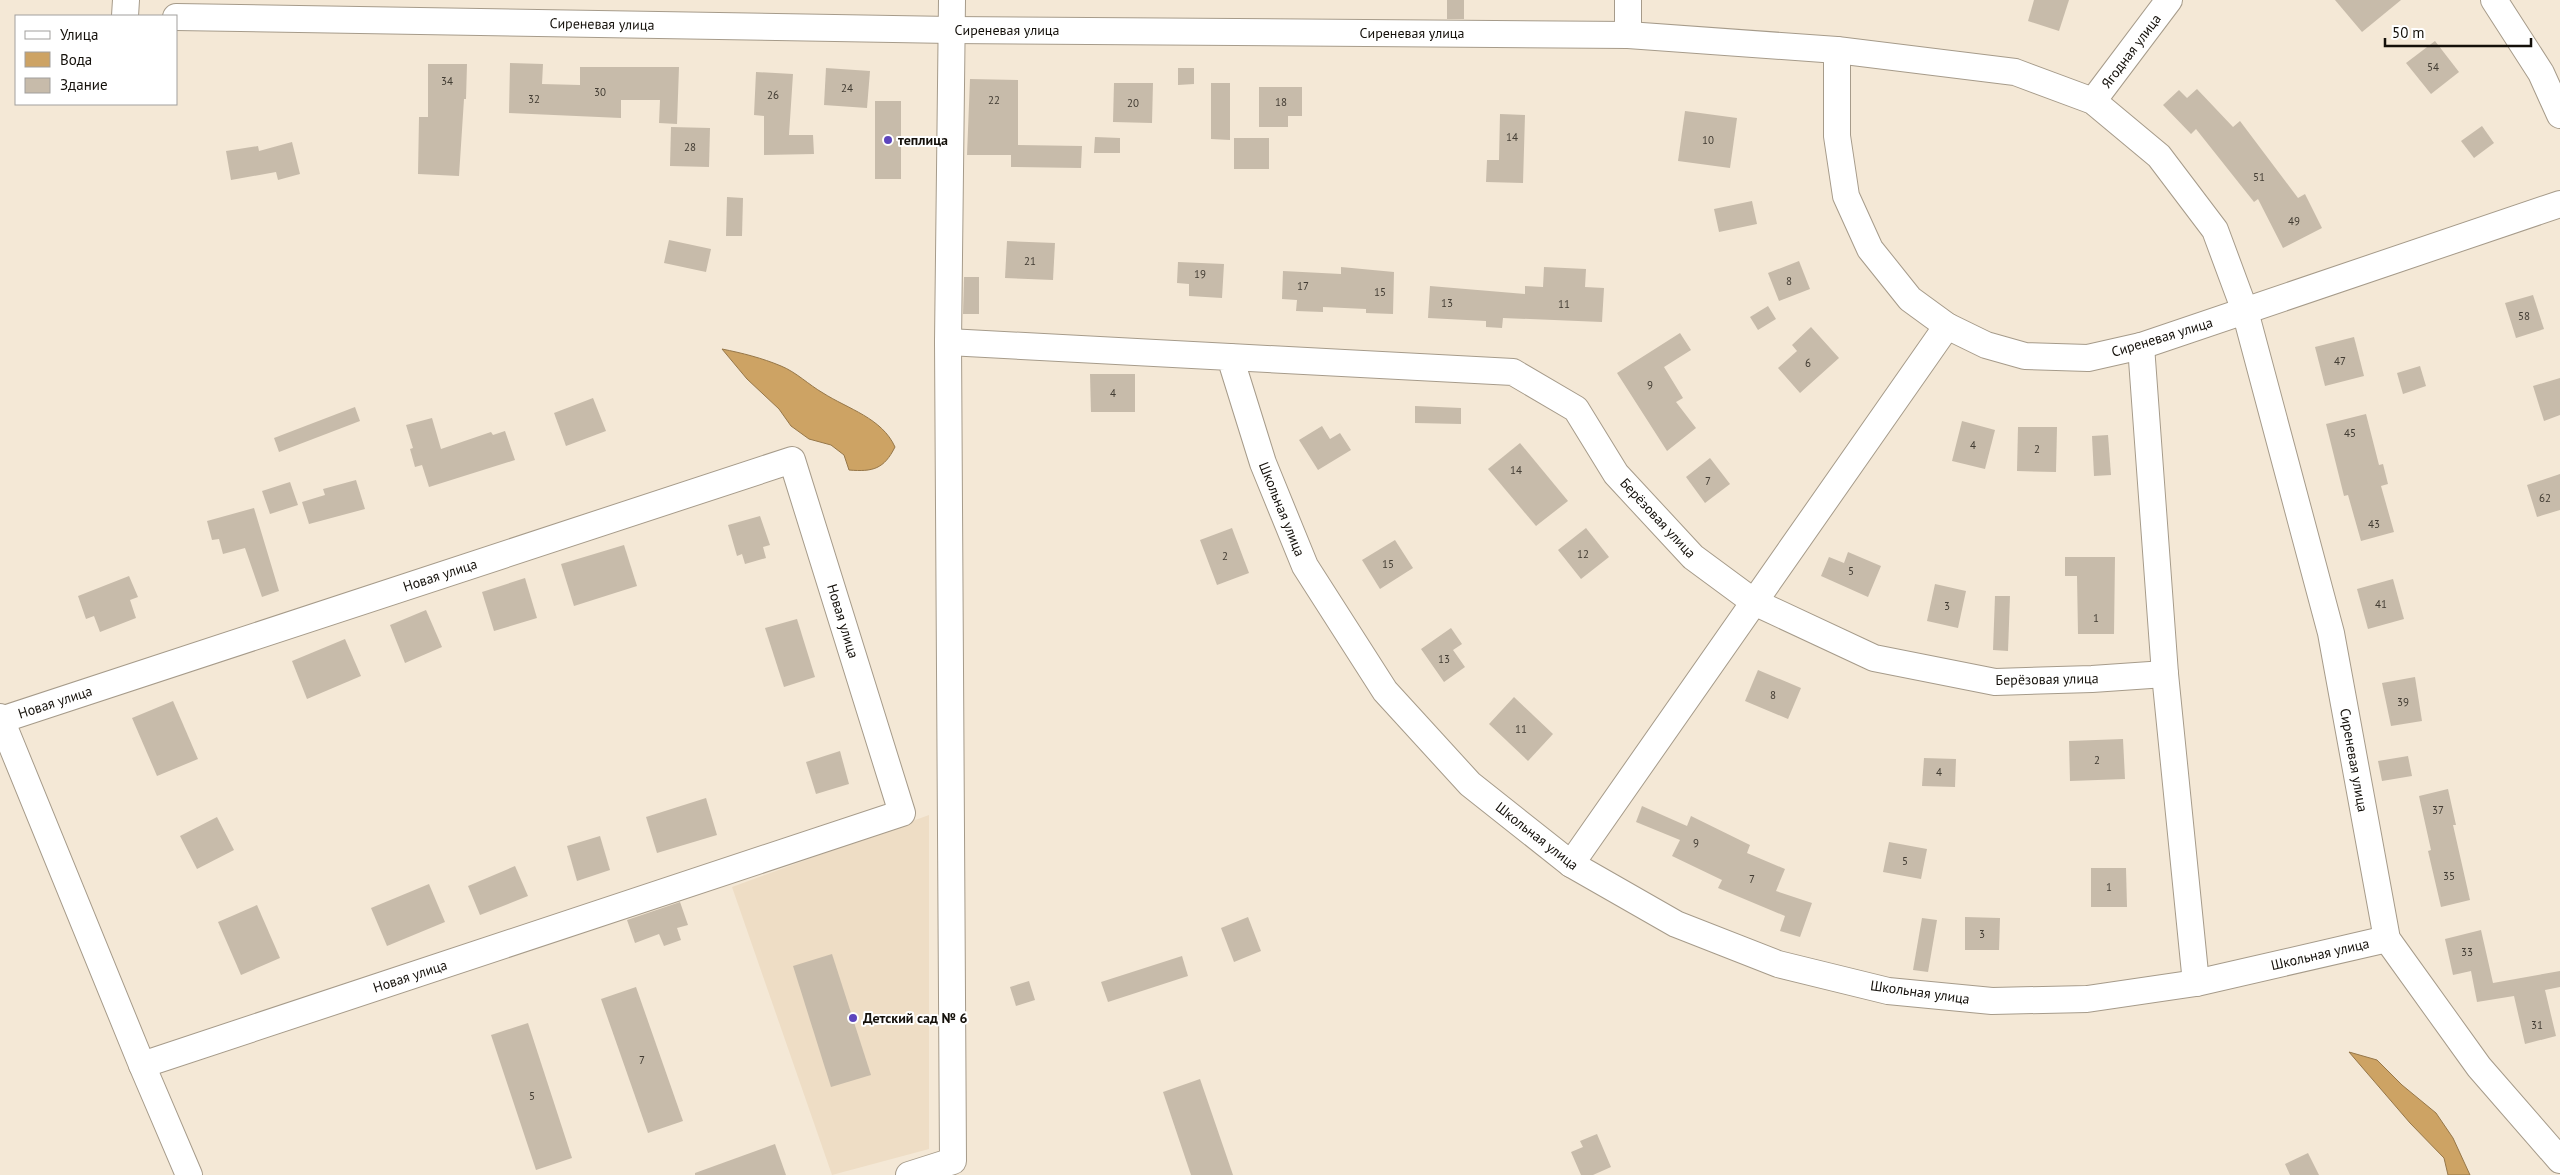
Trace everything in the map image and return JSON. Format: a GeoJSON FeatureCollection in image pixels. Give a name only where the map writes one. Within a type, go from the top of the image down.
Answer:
{"type":"FeatureCollection","features":[{"type":"Feature","properties":{"kind":"street"},"geometry":{"type":"LineString","coordinates":[[125,15],[126,0]]}},
{"type":"Feature","properties":{"kind":"street"},"geometry":{"type":"LineString","coordinates":[[908,1175],[953,1161],[948,342],[952,0]]}},
{"type":"Feature","properties":{"kind":"street"},"geometry":{"type":"LineString","coordinates":[[1628,0],[1628,35]]}},
{"type":"Feature","properties":{"kind":"street","name":"Ягодная улица"},"geometry":{"type":"LineString","coordinates":[[2093,101],[2169,0]]}},
{"type":"Feature","properties":{"kind":"street"},"geometry":{"type":"LineString","coordinates":[[2494,0],[2541,73],[2560,115]]}},
{"type":"Feature","properties":{"kind":"street","name":"Сиреневая улица"},"geometry":{"type":"LineString","coordinates":[[178,17],[951,30],[1628,35],[1837,50],[2015,72],[2093,101],[2160,156],[2215,230],[2245,311],[2331,633],[2387,939],[2479,1066],[2560,1160]]}},
{"type":"Feature","properties":{"kind":"street","name":"Сиреневая улица"},"geometry":{"type":"LineString","coordinates":[[1837,50],[1837,136],[1846,196],[1870,249],[1910,299],[1946,326],[1986,345],[2025,356],[2088,358],[2141,346],[2245,311]]}},
{"type":"Feature","properties":{"kind":"street"},"geometry":{"type":"LineString","coordinates":[[2245,311],[2560,204]]}},
{"type":"Feature","properties":{"kind":"street"},"geometry":{"type":"LineString","coordinates":[[1571,864],[1946,326]]}},
{"type":"Feature","properties":{"kind":"street"},"geometry":{"type":"LineString","coordinates":[[948,342],[1230,357]]}},
{"type":"Feature","properties":{"kind":"street"},"geometry":{"type":"LineString","coordinates":[[2141,346],[2165,674],[2196,983]]}},
{"type":"Feature","properties":{"kind":"street","name":"Школьная улица"},"geometry":{"type":"LineString","coordinates":[[1230,357],[1262,463],[1305,566],[1385,691],[1470,784],[1571,864],[1676,924],[1778,964],[1888,991],[1992,1001],[2087,999],[2196,983],[2387,939]]}},
{"type":"Feature","properties":{"kind":"street","name":"Берёзовая улица"},"geometry":{"type":"LineString","coordinates":[[1230,357],[1513,372],[1576,409],[1622,481],[1693,557],[1754,602],[1874,658],[1995,682],[2092,679],[2165,674]]}},
{"type":"Feature","properties":{"kind":"street","name":"Новая улица"},"geometry":{"type":"LineString","coordinates":[[0,718],[792,460],[902,813],[142,1065]]}},
{"type":"Feature","properties":{"kind":"street"},"geometry":{"type":"LineString","coordinates":[[0,718],[189,1175]]}},
{"type":"Feature","properties":{"kind":"shaded area","name":"Детский сад № 6"},"geometry":{"type":"Polygon","coordinates":[[[929,815],[929,1149],[832,1175],[732,887],[929,815]]]}},
{"type":"Feature","properties":{"kind":"water"},"geometry":{"type":"Polygon","coordinates":[[[722,349],[759,358],[787,369],[823,393],[864,415],[889,437],[895,447],[891,454],[877,468],[849,470],[844,455],[831,445],[809,439],[791,426],[779,409],[747,379],[722,349]]]}},
{"type":"Feature","properties":{"kind":"water"},"geometry":{"type":"Polygon","coordinates":[[[2349,1052],[2377,1060],[2402,1085],[2436,1113],[2453,1138],[2470,1175],[2448,1175],[2444,1158],[2410,1123],[2349,1052]]]}},
{"type":"Feature","properties":{"kind":"building"},"geometry":{"type":"Polygon","coordinates":[[[1447,0],[1464,0],[1464,19],[1447,19],[1447,0]]]}},
{"type":"Feature","properties":{"kind":"building"},"geometry":{"type":"Polygon","coordinates":[[[2034,0],[2069,0],[2059,31],[2028,21],[2034,0]]]}},
{"type":"Feature","properties":{"kind":"building"},"geometry":{"type":"Polygon","coordinates":[[[2335,0],[2401,0],[2362,32],[2335,0]]]}},
{"type":"Feature","properties":{"kind":"building"},"geometry":{"type":"Polygon","coordinates":[[[2435,41],[2459,72],[2431,94],[2406,63],[2435,41]]]}},
{"type":"Feature","properties":{"kind":"building"},"geometry":{"type":"Polygon","coordinates":[[[510,63],[543,64],[542,84],[580,85],[580,67],[679,67],[677,124],[659,123],[660,100],[621,100],[621,118],[509,113],[510,63]]]}},
{"type":"Feature","properties":{"kind":"building"},"geometry":{"type":"Polygon","coordinates":[[[428,64],[467,64],[459,176],[418,174],[419,117],[428,117],[428,64]]]}},
{"type":"Feature","properties":{"kind":"building"},"geometry":{"type":"Polygon","coordinates":[[[826,68],[870,71],[867,108],[824,105],[826,68]]]}},
{"type":"Feature","properties":{"kind":"building"},"geometry":{"type":"Polygon","coordinates":[[[1178,68],[1194,68],[1194,84],[1178,85],[1178,68]]]}},
{"type":"Feature","properties":{"kind":"building"},"geometry":{"type":"Polygon","coordinates":[[[756,72],[793,74],[789,135],[813,135],[814,154],[764,155],[764,116],[754,115],[756,72]]]}},
{"type":"Feature","properties":{"kind":"building"},"geometry":{"type":"Polygon","coordinates":[[[970,79],[1018,80],[1018,145],[1082,146],[1081,168],[1011,167],[1011,155],[967,155],[970,79]]]}},
{"type":"Feature","properties":{"kind":"building"},"geometry":{"type":"Polygon","coordinates":[[[1114,83],[1153,83],[1152,123],[1113,122],[1114,83]]]}},
{"type":"Feature","properties":{"kind":"building"},"geometry":{"type":"Polygon","coordinates":[[[1211,83],[1230,83],[1230,140],[1211,139],[1211,83]]]}},
{"type":"Feature","properties":{"kind":"building"},"geometry":{"type":"Polygon","coordinates":[[[1259,87],[1302,87],[1302,116],[1288,116],[1288,127],[1259,127],[1259,87]]]}},
{"type":"Feature","properties":{"kind":"building"},"geometry":{"type":"Polygon","coordinates":[[[2197,89],[2233,127],[2240,121],[2298,198],[2305,194],[2322,228],[2283,248],[2258,199],[2254,202],[2196,129],[2191,134],[2163,105],[2179,90],[2187,98],[2197,89]]]}},
{"type":"Feature","properties":{"kind":"building","name":"теплица"},"geometry":{"type":"Polygon","coordinates":[[[875,101],[901,101],[901,179],[875,179],[875,101]]]}},
{"type":"Feature","properties":{"kind":"building"},"geometry":{"type":"Polygon","coordinates":[[[1685,111],[1737,118],[1730,168],[1678,161],[1685,111]]]}},
{"type":"Feature","properties":{"kind":"building"},"geometry":{"type":"Polygon","coordinates":[[[1500,114],[1525,115],[1523,183],[1486,182],[1487,160],[1499,160],[1500,114]]]}},
{"type":"Feature","properties":{"kind":"building"},"geometry":{"type":"Polygon","coordinates":[[[2482,126],[2494,143],[2474,158],[2461,141],[2482,126]]]}},
{"type":"Feature","properties":{"kind":"building"},"geometry":{"type":"Polygon","coordinates":[[[671,127],[710,128],[709,167],[670,166],[671,127]]]}},
{"type":"Feature","properties":{"kind":"building"},"geometry":{"type":"Polygon","coordinates":[[[1095,137],[1120,138],[1120,153],[1094,153],[1095,137]]]}},
{"type":"Feature","properties":{"kind":"building"},"geometry":{"type":"Polygon","coordinates":[[[1234,138],[1269,138],[1269,169],[1234,169],[1234,138]]]}},
{"type":"Feature","properties":{"kind":"building"},"geometry":{"type":"Polygon","coordinates":[[[292,142],[300,174],[278,180],[276,172],[231,180],[226,151],[258,146],[259,151],[292,142]]]}},
{"type":"Feature","properties":{"kind":"building"},"geometry":{"type":"Polygon","coordinates":[[[727,197],[743,198],[742,236],[726,236],[727,197]]]}},
{"type":"Feature","properties":{"kind":"building"},"geometry":{"type":"Polygon","coordinates":[[[1752,201],[1757,224],[1719,232],[1714,209],[1752,201]]]}},
{"type":"Feature","properties":{"kind":"building"},"geometry":{"type":"Polygon","coordinates":[[[669,240],[711,249],[706,272],[664,263],[669,240]]]}},
{"type":"Feature","properties":{"kind":"building"},"geometry":{"type":"Polygon","coordinates":[[[1007,241],[1055,243],[1053,280],[1005,278],[1007,241]]]}},
{"type":"Feature","properties":{"kind":"building"},"geometry":{"type":"Polygon","coordinates":[[[1799,261],[1810,289],[1779,301],[1768,273],[1799,261]]]}},
{"type":"Feature","properties":{"kind":"building"},"geometry":{"type":"Polygon","coordinates":[[[1178,262],[1224,264],[1222,298],[1189,296],[1189,284],[1177,283],[1178,262]]]}},
{"type":"Feature","properties":{"kind":"building"},"geometry":{"type":"Polygon","coordinates":[[[1341,267],[1394,272],[1393,314],[1366,313],[1366,309],[1323,307],[1323,312],[1296,311],[1297,300],[1282,299],[1283,271],[1341,274],[1341,267]]]}},
{"type":"Feature","properties":{"kind":"building"},"geometry":{"type":"Polygon","coordinates":[[[1544,267],[1586,269],[1585,287],[1604,288],[1602,322],[1503,318],[1502,328],[1486,327],[1486,321],[1428,318],[1430,286],[1525,294],[1525,286],[1543,287],[1544,267]]]}},
{"type":"Feature","properties":{"kind":"building"},"geometry":{"type":"Polygon","coordinates":[[[964,277],[979,277],[979,314],[963,314],[964,277]]]}},
{"type":"Feature","properties":{"kind":"building"},"geometry":{"type":"Polygon","coordinates":[[[2533,295],[2544,329],[2516,338],[2505,303],[2533,295]]]}},
{"type":"Feature","properties":{"kind":"building"},"geometry":{"type":"Polygon","coordinates":[[[1768,306],[1776,319],[1758,330],[1750,317],[1768,306]]]}},
{"type":"Feature","properties":{"kind":"building"},"geometry":{"type":"Polygon","coordinates":[[[1811,327],[1839,358],[1800,393],[1778,368],[1797,351],[1792,345],[1811,327]]]}},
{"type":"Feature","properties":{"kind":"building"},"geometry":{"type":"Polygon","coordinates":[[[1680,333],[1691,350],[1664,367],[1683,398],[1676,402],[1696,428],[1667,451],[1617,373],[1680,333]]]}},
{"type":"Feature","properties":{"kind":"building"},"geometry":{"type":"Polygon","coordinates":[[[2354,337],[2364,376],[2325,386],[2315,347],[2354,337]]]}},
{"type":"Feature","properties":{"kind":"building"},"geometry":{"type":"Polygon","coordinates":[[[2420,366],[2426,386],[2403,394],[2397,373],[2420,366]]]}},
{"type":"Feature","properties":{"kind":"building"},"geometry":{"type":"Polygon","coordinates":[[[1090,374],[1135,374],[1135,412],[1091,412],[1090,374]]]}},
{"type":"Feature","properties":{"kind":"building"},"geometry":{"type":"Polygon","coordinates":[[[2560,378],[2560,415],[2544,421],[2533,386],[2560,378]]]}},
{"type":"Feature","properties":{"kind":"building"},"geometry":{"type":"Polygon","coordinates":[[[593,398],[606,431],[566,446],[554,413],[593,398]]]}},
{"type":"Feature","properties":{"kind":"building"},"geometry":{"type":"Polygon","coordinates":[[[1415,406],[1461,408],[1461,424],[1415,423],[1415,406]]]}},
{"type":"Feature","properties":{"kind":"building"},"geometry":{"type":"Polygon","coordinates":[[[355,407],[360,421],[279,452],[274,438],[355,407]]]}},
{"type":"Feature","properties":{"kind":"building"},"geometry":{"type":"Polygon","coordinates":[[[2366,414],[2379,465],[2383,464],[2388,484],[2381,486],[2394,532],[2361,541],[2348,495],[2344,496],[2326,424],[2366,414]]]}},
{"type":"Feature","properties":{"kind":"building"},"geometry":{"type":"Polygon","coordinates":[[[432,418],[441,449],[491,432],[493,435],[505,431],[515,460],[429,487],[422,465],[415,467],[410,449],[413,448],[406,425],[432,418]]]}},
{"type":"Feature","properties":{"kind":"building"},"geometry":{"type":"Polygon","coordinates":[[[1962,421],[1995,430],[1985,469],[1952,461],[1962,421]]]}},
{"type":"Feature","properties":{"kind":"building"},"geometry":{"type":"Polygon","coordinates":[[[1322,426],[1330,439],[1340,433],[1351,450],[1318,470],[1299,440],[1322,426]]]}},
{"type":"Feature","properties":{"kind":"building"},"geometry":{"type":"Polygon","coordinates":[[[2018,427],[2057,427],[2056,472],[2017,471],[2018,427]]]}},
{"type":"Feature","properties":{"kind":"building"},"geometry":{"type":"Polygon","coordinates":[[[2108,435],[2111,475],[2094,476],[2092,436],[2108,435]]]}},
{"type":"Feature","properties":{"kind":"building"},"geometry":{"type":"Polygon","coordinates":[[[1520,443],[1568,501],[1536,526],[1488,469],[1520,443]]]}},
{"type":"Feature","properties":{"kind":"building"},"geometry":{"type":"Polygon","coordinates":[[[1710,458],[1730,484],[1705,503],[1686,477],[1710,458]]]}},
{"type":"Feature","properties":{"kind":"building"},"geometry":{"type":"Polygon","coordinates":[[[2560,474],[2560,510],[2537,517],[2527,485],[2560,474]]]}},
{"type":"Feature","properties":{"kind":"building"},"geometry":{"type":"Polygon","coordinates":[[[356,480],[365,509],[309,524],[302,502],[325,495],[323,489],[356,480]]]}},
{"type":"Feature","properties":{"kind":"building"},"geometry":{"type":"Polygon","coordinates":[[[290,482],[298,505],[270,514],[262,491],[290,482]]]}},
{"type":"Feature","properties":{"kind":"building"},"geometry":{"type":"Polygon","coordinates":[[[254,508],[279,591],[262,597],[245,548],[223,554],[219,539],[212,540],[207,521],[254,508]]]}},
{"type":"Feature","properties":{"kind":"building"},"geometry":{"type":"Polygon","coordinates":[[[760,516],[770,545],[763,547],[766,558],[745,564],[742,554],[737,556],[728,525],[760,516]]]}},
{"type":"Feature","properties":{"kind":"building"},"geometry":{"type":"Polygon","coordinates":[[[1232,528],[1249,573],[1217,585],[1200,540],[1232,528]]]}},
{"type":"Feature","properties":{"kind":"building"},"geometry":{"type":"Polygon","coordinates":[[[1586,528],[1609,557],[1581,579],[1558,550],[1586,528]]]}},
{"type":"Feature","properties":{"kind":"building"},"geometry":{"type":"Polygon","coordinates":[[[1395,540],[1413,568],[1380,589],[1362,560],[1395,540]]]}},
{"type":"Feature","properties":{"kind":"building"},"geometry":{"type":"Polygon","coordinates":[[[624,545],[637,586],[574,606],[561,564],[624,545]]]}},
{"type":"Feature","properties":{"kind":"building"},"geometry":{"type":"Polygon","coordinates":[[[1848,552],[1881,566],[1868,597],[1821,576],[1829,557],[1844,563],[1848,552]]]}},
{"type":"Feature","properties":{"kind":"building"},"geometry":{"type":"Polygon","coordinates":[[[2065,557],[2115,557],[2114,634],[2078,634],[2077,576],[2065,576],[2065,557]]]}},
{"type":"Feature","properties":{"kind":"building"},"geometry":{"type":"Polygon","coordinates":[[[129,576],[138,597],[130,600],[136,618],[100,632],[94,616],[86,619],[78,596],[129,576]]]}},
{"type":"Feature","properties":{"kind":"building"},"geometry":{"type":"Polygon","coordinates":[[[525,578],[537,618],[494,631],[482,592],[525,578]]]}},
{"type":"Feature","properties":{"kind":"building"},"geometry":{"type":"Polygon","coordinates":[[[2393,579],[2404,619],[2368,629],[2357,589],[2393,579]]]}},
{"type":"Feature","properties":{"kind":"building"},"geometry":{"type":"Polygon","coordinates":[[[1935,584],[1966,591],[1958,628],[1927,621],[1935,584]]]}},
{"type":"Feature","properties":{"kind":"building"},"geometry":{"type":"Polygon","coordinates":[[[1995,596],[2010,596],[2008,651],[1993,650],[1995,596]]]}},
{"type":"Feature","properties":{"kind":"building"},"geometry":{"type":"Polygon","coordinates":[[[426,610],[442,647],[405,663],[390,625],[426,610]]]}},
{"type":"Feature","properties":{"kind":"building"},"geometry":{"type":"Polygon","coordinates":[[[797,619],[815,677],[784,687],[765,628],[797,619]]]}},
{"type":"Feature","properties":{"kind":"building"},"geometry":{"type":"Polygon","coordinates":[[[1451,628],[1462,644],[1453,650],[1465,667],[1444,682],[1421,649],[1451,628]]]}},
{"type":"Feature","properties":{"kind":"building"},"geometry":{"type":"Polygon","coordinates":[[[345,639],[361,676],[307,699],[292,661],[345,639]]]}},
{"type":"Feature","properties":{"kind":"building"},"geometry":{"type":"Polygon","coordinates":[[[1758,670],[1801,688],[1788,719],[1745,701],[1758,670]]]}},
{"type":"Feature","properties":{"kind":"building"},"geometry":{"type":"Polygon","coordinates":[[[2415,677],[2422,721],[2391,726],[2382,683],[2415,677]]]}},
{"type":"Feature","properties":{"kind":"building"},"geometry":{"type":"Polygon","coordinates":[[[1514,697],[1553,734],[1528,761],[1489,724],[1514,697]]]}},
{"type":"Feature","properties":{"kind":"building"},"geometry":{"type":"Polygon","coordinates":[[[173,701],[198,759],[157,776],[132,718],[173,701]]]}},
{"type":"Feature","properties":{"kind":"building"},"geometry":{"type":"Polygon","coordinates":[[[2123,739],[2125,779],[2070,781],[2069,741],[2123,739]]]}},
{"type":"Feature","properties":{"kind":"building"},"geometry":{"type":"Polygon","coordinates":[[[840,751],[849,784],[816,794],[806,762],[840,751]]]}},
{"type":"Feature","properties":{"kind":"building"},"geometry":{"type":"Polygon","coordinates":[[[2408,756],[2412,776],[2382,781],[2378,761],[2408,756]]]}},
{"type":"Feature","properties":{"kind":"building"},"geometry":{"type":"Polygon","coordinates":[[[1924,758],[1956,759],[1955,787],[1922,786],[1924,758]]]}},
{"type":"Feature","properties":{"kind":"building"},"geometry":{"type":"Polygon","coordinates":[[[2448,789],[2456,825],[2453,825],[2470,900],[2441,907],[2428,851],[2431,850],[2419,796],[2448,789]]]}},
{"type":"Feature","properties":{"kind":"building"},"geometry":{"type":"Polygon","coordinates":[[[706,798],[717,835],[657,853],[646,817],[706,798]]]}},
{"type":"Feature","properties":{"kind":"building"},"geometry":{"type":"Polygon","coordinates":[[[1642,806],[1687,826],[1691,816],[1750,845],[1747,853],[1785,869],[1776,891],[1812,903],[1800,937],[1780,931],[1785,916],[1718,888],[1722,880],[1672,856],[1680,840],[1636,822],[1642,806]]]}},
{"type":"Feature","properties":{"kind":"building"},"geometry":{"type":"Polygon","coordinates":[[[217,817],[234,850],[197,869],[180,836],[217,817]]]}},
{"type":"Feature","properties":{"kind":"building"},"geometry":{"type":"Polygon","coordinates":[[[600,836],[610,870],[577,881],[567,846],[600,836]]]}},
{"type":"Feature","properties":{"kind":"building"},"geometry":{"type":"Polygon","coordinates":[[[1889,842],[1927,849],[1921,879],[1883,872],[1889,842]]]}},
{"type":"Feature","properties":{"kind":"building"},"geometry":{"type":"Polygon","coordinates":[[[515,866],[528,896],[480,915],[468,886],[515,866]]]}},
{"type":"Feature","properties":{"kind":"building"},"geometry":{"type":"Polygon","coordinates":[[[2091,868],[2126,868],[2127,907],[2091,907],[2091,868]]]}},
{"type":"Feature","properties":{"kind":"building"},"geometry":{"type":"Polygon","coordinates":[[[429,884],[445,922],[387,946],[371,908],[429,884]]]}},
{"type":"Feature","properties":{"kind":"building"},"geometry":{"type":"Polygon","coordinates":[[[680,902],[688,925],[677,928],[681,940],[664,946],[659,934],[635,943],[627,920],[680,902]]]}},
{"type":"Feature","properties":{"kind":"building"},"geometry":{"type":"Polygon","coordinates":[[[257,905],[280,958],[241,975],[218,922],[257,905]]]}},
{"type":"Feature","properties":{"kind":"building"},"geometry":{"type":"Polygon","coordinates":[[[1248,917],[1261,951],[1234,962],[1221,928],[1248,917]]]}},
{"type":"Feature","properties":{"kind":"building"},"geometry":{"type":"Polygon","coordinates":[[[1965,917],[2000,918],[1999,950],[1965,950],[1965,917]]]}},
{"type":"Feature","properties":{"kind":"building"},"geometry":{"type":"Polygon","coordinates":[[[1922,918],[1937,920],[1928,972],[1913,970],[1922,918]]]}},
{"type":"Feature","properties":{"kind":"building"},"geometry":{"type":"Polygon","coordinates":[[[2481,930],[2493,983],[2560,971],[2560,987],[2545,990],[2556,1036],[2525,1044],[2514,996],[2477,1002],[2471,971],[2453,975],[2445,939],[2481,930]]]}},
{"type":"Feature","properties":{"kind":"building"},"geometry":{"type":"Polygon","coordinates":[[[832,954],[871,1075],[831,1087],[793,966],[832,954]]]}},
{"type":"Feature","properties":{"kind":"building"},"geometry":{"type":"Polygon","coordinates":[[[1182,956],[1188,976],[1108,1002],[1101,982],[1182,956]]]}},
{"type":"Feature","properties":{"kind":"building"},"geometry":{"type":"Polygon","coordinates":[[[1029,981],[1035,1000],[1016,1006],[1010,987],[1029,981]]]}},
{"type":"Feature","properties":{"kind":"building"},"geometry":{"type":"Polygon","coordinates":[[[636,987],[683,1121],[648,1133],[601,999],[636,987]]]}},
{"type":"Feature","properties":{"kind":"building"},"geometry":{"type":"Polygon","coordinates":[[[528,1023],[572,1158],[536,1170],[491,1035],[528,1023]]]}},
{"type":"Feature","properties":{"kind":"building"},"geometry":{"type":"Polygon","coordinates":[[[1200,1079],[1233,1175],[1191,1175],[1163,1092],[1200,1079]]]}},
{"type":"Feature","properties":{"kind":"building"},"geometry":{"type":"Polygon","coordinates":[[[1597,1134],[1611,1167],[1593,1175],[1581,1175],[1571,1152],[1583,1147],[1580,1141],[1597,1134]]]}},
{"type":"Feature","properties":{"kind":"building"},"geometry":{"type":"Polygon","coordinates":[[[775,1144],[786,1175],[695,1175],[695,1173],[775,1144]]]}},
{"type":"Feature","properties":{"kind":"building"},"geometry":{"type":"Polygon","coordinates":[[[2308,1153],[2319,1175],[2290,1175],[2285,1164],[2308,1153]]]}},
{"type":"Feature","properties":{"kind":"place","name":"теплица"},"geometry":{"type":"Point","coordinates":[888,140]}},
{"type":"Feature","properties":{"kind":"place","name":"Детский сад № 6"},"geometry":{"type":"Point","coordinates":[853,1018]}}]}
